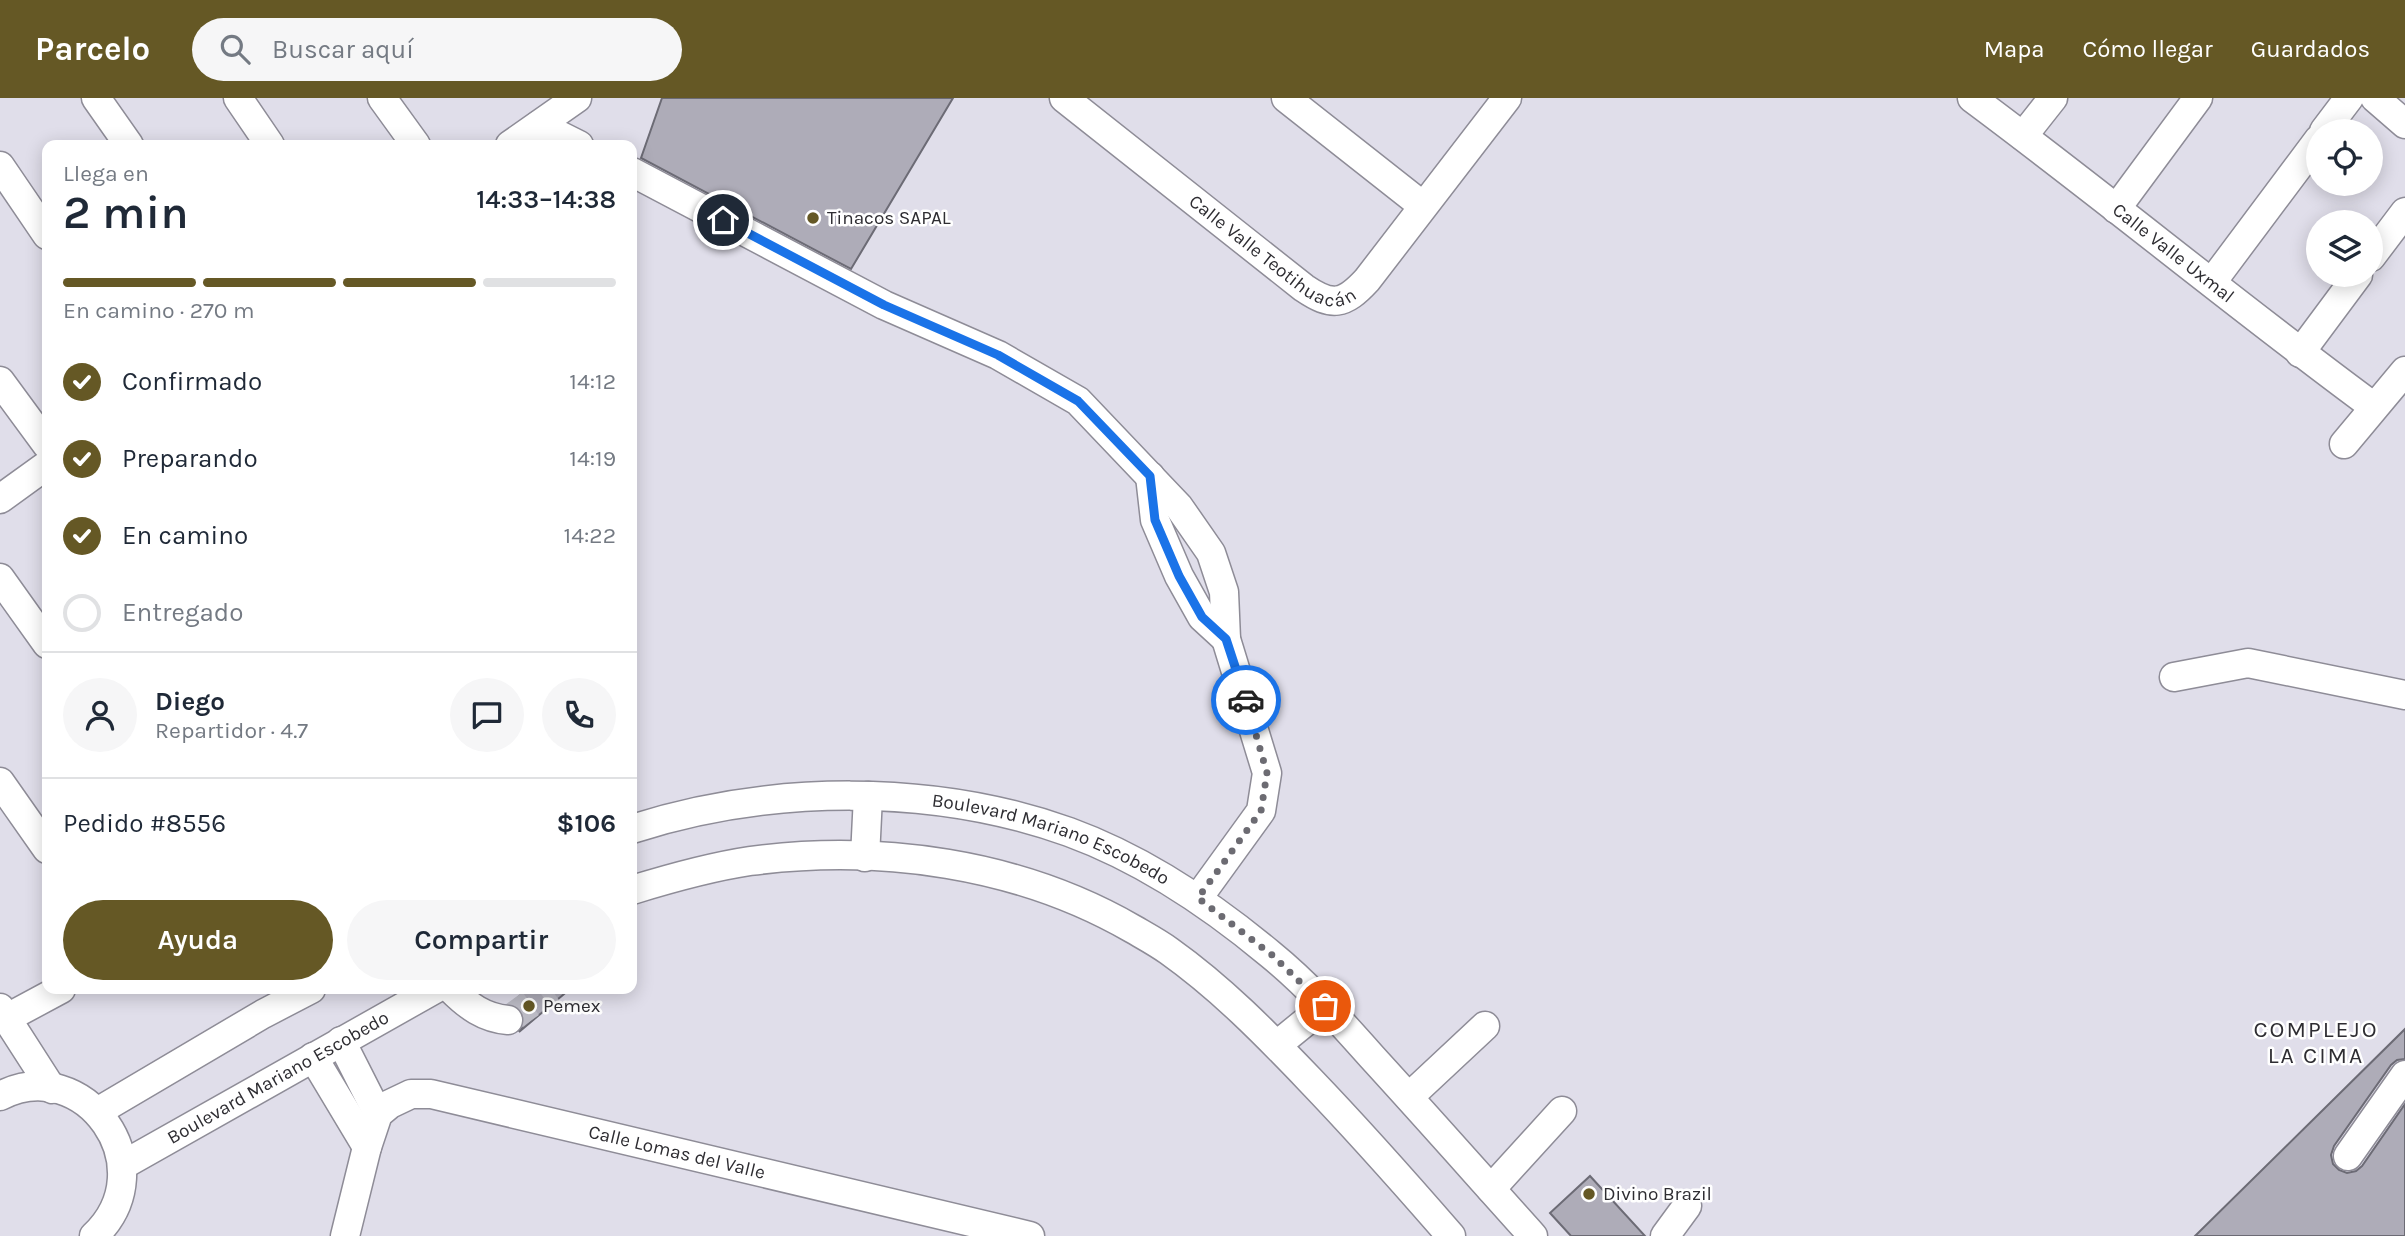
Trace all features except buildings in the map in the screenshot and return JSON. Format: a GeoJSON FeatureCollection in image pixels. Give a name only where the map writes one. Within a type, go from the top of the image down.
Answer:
{"type":"FeatureCollection","features":[{"type":"Feature","properties":{"kind":"street"},"geometry":{"type":"LineString","coordinates":[[96,98],[125,140]]}},
{"type":"Feature","properties":{"kind":"street"},"geometry":{"type":"LineString","coordinates":[[238,98],[267,140]]}},
{"type":"Feature","properties":{"kind":"street"},"geometry":{"type":"LineString","coordinates":[[382,98],[412,140]]}},
{"type":"Feature","properties":{"kind":"street"},"geometry":{"type":"LineString","coordinates":[[518,140],[577,98]]}},
{"type":"Feature","properties":{"kind":"street","name":"Calle Valle Teotihuacán"},"geometry":{"type":"LineString","coordinates":[[1064,98],[1304,288],[1325,300],[1336,301],[1356,292],[1499,101]]}},
{"type":"Feature","properties":{"kind":"street"},"geometry":{"type":"LineString","coordinates":[[1286,98],[1423,206]]}},
{"type":"Feature","properties":{"kind":"street","name":"Calle Valle Uxmal"},"geometry":{"type":"LineString","coordinates":[[1972,98],[2300,353],[2374,407]]}},
{"type":"Feature","properties":{"kind":"street"},"geometry":{"type":"LineString","coordinates":[[2023,136],[2053,98]]}},
{"type":"Feature","properties":{"kind":"street"},"geometry":{"type":"LineString","coordinates":[[2116,209],[2198,98]]}},
{"type":"Feature","properties":{"kind":"street"},"geometry":{"type":"LineString","coordinates":[[2333,119],[2349,98]]}},
{"type":"Feature","properties":{"kind":"street"},"geometry":{"type":"LineString","coordinates":[[2375,98],[2405,124]]}},
{"type":"Feature","properties":{"kind":"street"},"geometry":{"type":"LineString","coordinates":[[540,125],[569,140]]}},
{"type":"Feature","properties":{"kind":"street"},"geometry":{"type":"LineString","coordinates":[[2212,282],[2306,156]]}},
{"type":"Feature","properties":{"kind":"street"},"geometry":{"type":"LineString","coordinates":[[0,166],[42,228]]}},
{"type":"Feature","properties":{"kind":"street"},"geometry":{"type":"LineString","coordinates":[[637,175],[884,305],[998,355],[1078,401],[1179,508],[1212,553],[1224,592],[1226,639],[1267,773],[1261,811],[1198,898]]}},
{"type":"Feature","properties":{"kind":"street"},"geometry":{"type":"LineString","coordinates":[[2383,241],[2405,212]]}},
{"type":"Feature","properties":{"kind":"street"},"geometry":{"type":"LineString","coordinates":[[2300,353],[2349,287]]}},
{"type":"Feature","properties":{"kind":"street"},"geometry":{"type":"LineString","coordinates":[[2344,444],[2405,371]]}},
{"type":"Feature","properties":{"kind":"street"},"geometry":{"type":"LineString","coordinates":[[0,381],[42,438]]}},
{"type":"Feature","properties":{"kind":"street"},"geometry":{"type":"LineString","coordinates":[[0,499],[42,469]]}},
{"type":"Feature","properties":{"kind":"street"},"geometry":{"type":"LineString","coordinates":[[1150,476],[1155,520],[1179,576],[1202,617],[1226,639]]}},
{"type":"Feature","properties":{"kind":"street"},"geometry":{"type":"LineString","coordinates":[[0,578],[42,637]]}},
{"type":"Feature","properties":{"kind":"street"},"geometry":{"type":"LineString","coordinates":[[2174,677],[2248,663],[2405,695]]}},
{"type":"Feature","properties":{"kind":"street"},"geometry":{"type":"LineString","coordinates":[[0,782],[42,842]]}},
{"type":"Feature","properties":{"kind":"street","name":"Boulevard Mariano Escobedo"},"geometry":{"type":"LineString","coordinates":[[637,827],[667,818],[738,803],[809,796],[868,796],[930,801],[1000,813],[1069,832],[1136,862],[1198,898],[1272,955],[1325,1006],[1533,1236]]}},
{"type":"Feature","properties":{"kind":"street"},"geometry":{"type":"LineString","coordinates":[[865,857],[868,796]]}},
{"type":"Feature","properties":{"kind":"street"},"geometry":{"type":"LineString","coordinates":[[637,889],[689,873],[749,861],[807,856],[920,861],[986,870],[1051,889],[1108,915],[1168,949],[1227,997],[1277,1045],[1367,1140],[1451,1236]]}},
{"type":"Feature","properties":{"kind":"street"},"geometry":{"type":"LineString","coordinates":[[49,994],[4,1013],[52,1088]]}},
{"type":"Feature","properties":{"kind":"street"},"geometry":{"type":"LineString","coordinates":[[97,1112],[301,994]]}},
{"type":"Feature","properties":{"kind":"street","name":"Boulevard Mariano Escobedo"},"geometry":{"type":"LineString","coordinates":[[123,1165],[426,994]]}},
{"type":"Feature","properties":{"kind":"street"},"geometry":{"type":"LineString","coordinates":[[456,994],[484,1015],[509,1020]]}},
{"type":"Feature","properties":{"kind":"street"},"geometry":{"type":"LineString","coordinates":[[1277,1045],[1325,1006]]}},
{"type":"Feature","properties":{"kind":"street"},"geometry":{"type":"LineString","coordinates":[[1409,1097],[1485,1026]]}},
{"type":"Feature","properties":{"kind":"street"},"geometry":{"type":"LineString","coordinates":[[341,1041],[378,1114],[345,1236]]}},
{"type":"Feature","properties":{"kind":"street"},"geometry":{"type":"LineString","coordinates":[[313,1057],[367,1147]]}},
{"type":"Feature","properties":{"kind":"street"},"geometry":{"type":"LineString","coordinates":[[2348,1156],[2405,1075]]}},
{"type":"Feature","properties":{"kind":"street"},"geometry":{"type":"LineString","coordinates":[[0,1096],[30,1087],[52,1088],[77,1097],[97,1112],[110,1127],[119,1146],[123,1165],[122,1188],[115,1209],[104,1227],[94,1236]]}},
{"type":"Feature","properties":{"kind":"street","name":"Calle Lomas del Valle"},"geometry":{"type":"LineString","coordinates":[[378,1114],[390,1104],[411,1094],[431,1094],[944,1227],[1030,1236]]}},
{"type":"Feature","properties":{"kind":"street"},"geometry":{"type":"LineString","coordinates":[[1491,1189],[1562,1111]]}},
{"type":"Feature","properties":{"kind":"street"},"geometry":{"type":"LineString","coordinates":[[1665,1236],[1687,1206]]}},
{"type":"Feature","properties":{"kind":"tunnel"},"geometry":{"type":"LineString","coordinates":[[508,1020],[544,994]]}},
{"type":"Feature","properties":{"kind":"way so far"},"geometry":{"type":"LineString","coordinates":[[1246,700],[1267,773],[1261,811],[1198,898],[1272,955],[1325,1006]]}},
{"type":"Feature","properties":{"kind":"place","name":"Tinacos SAPAL"},"geometry":{"type":"Point","coordinates":[813,218]}},
{"type":"Feature","properties":{"kind":"place","name":"Pemex"},"geometry":{"type":"Point","coordinates":[529,1006]}},
{"type":"Feature","properties":{"kind":"place","name":"Divino Brazil"},"geometry":{"type":"Point","coordinates":[1589,1194]}},
{"type":"Feature","properties":{"kind":"district","name":"COMPLEJO LA CIMA"},"geometry":{"type":"Point","coordinates":[2316,1042]}},
{"type":"Feature","properties":{"kind":"route"},"geometry":{"type":"LineString","coordinates":[[723,220],[884,305],[998,355],[1078,401],[1150,476],[1155,520],[1179,576],[1202,617],[1226,639],[1246,700]]}}]}
